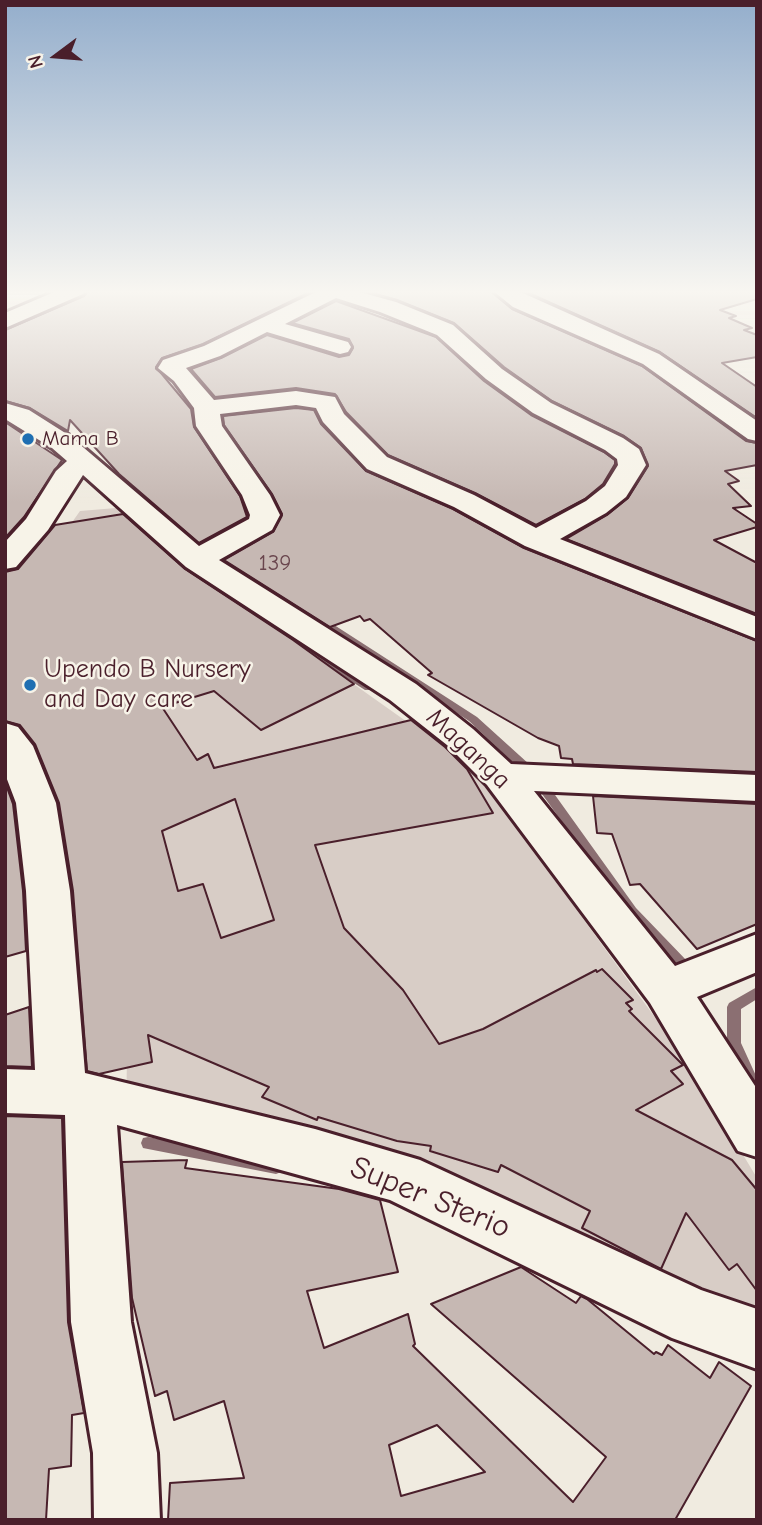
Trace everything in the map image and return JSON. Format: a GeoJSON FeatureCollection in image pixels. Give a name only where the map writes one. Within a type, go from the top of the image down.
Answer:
{"type":"FeatureCollection","features":[{"type":"Feature","properties":{"kind":"street"},"geometry":{"type":"LineString","coordinates":[[182,361],[171,365],[170,368],[194,387],[206,408],[209,426],[256,495],[265,515],[262,524],[197,560]]}},
{"type":"Feature","properties":{"kind":"street"},"geometry":{"type":"LineString","coordinates":[[478,361],[532,402],[565,422],[614,444],[629,455],[632,465],[617,491],[596,507],[536,540]]}},
{"type":"Feature","properties":{"kind":"street"},"geometry":{"type":"LineString","coordinates":[[654,361],[757,433]]}},
{"type":"Feature","properties":{"kind":"street"},"geometry":{"type":"LineString","coordinates":[[206,408],[296,398],[326,402],[332,417],[377,463],[464,501],[536,540],[757,629]]}},
{"type":"Feature","properties":{"kind":"street","name":"Maganga"},"geometry":{"type":"LineString","coordinates":[[5,411],[20,415],[61,442],[197,560],[403,692],[460,737],[501,776],[667,990],[757,1134]]}},
{"type":"Feature","properties":{"kind":"street"},"geometry":{"type":"LineString","coordinates":[[5,560],[38,524],[66,477],[82,461]]}},
{"type":"Feature","properties":{"kind":"street"},"geometry":{"type":"LineString","coordinates":[[5,735],[14,746],[36,803],[93,1198],[101,1322],[125,1453],[127,1520]]}},
{"type":"Feature","properties":{"kind":"street"},"geometry":{"type":"LineString","coordinates":[[501,776],[757,788]]}},
{"type":"Feature","properties":{"kind":"street"},"geometry":{"type":"LineString","coordinates":[[667,990],[757,952]]}},
{"type":"Feature","properties":{"kind":"street","name":"Super Sterio"},"geometry":{"type":"LineString","coordinates":[[5,1091],[76,1094],[315,1153],[401,1178],[693,1317],[757,1339]]}},
{"type":"Feature","properties":{"kind":"shaded area"},"geometry":{"type":"Polygon","coordinates":[[[116,508],[204,578],[434,741],[437,740],[460,760],[529,835],[576,909],[686,1060],[757,1178],[757,1362],[527,1241],[126,1118],[127,1056],[63,535],[80,511],[116,508]]]}},
{"type":"Feature","properties":{"kind":"building"},"geometry":{"type":"Polygon","coordinates":[[[5,361],[160,361],[156,367],[191,409],[194,427],[240,496],[247,517],[199,543],[119,474],[70,420],[68,431],[30,408],[5,401],[5,361]]]}},
{"type":"Feature","properties":{"kind":"building"},"geometry":{"type":"Polygon","coordinates":[[[212,361],[462,361],[484,381],[531,415],[604,452],[615,460],[615,464],[603,484],[585,499],[536,525],[475,493],[388,455],[346,412],[335,394],[296,388],[215,397],[191,369],[212,361]]]}},
{"type":"Feature","properties":{"kind":"building"},"geometry":{"type":"Polygon","coordinates":[[[497,361],[631,361],[642,366],[746,441],[757,443],[757,465],[725,471],[739,481],[728,484],[751,506],[733,508],[757,524],[757,527],[714,540],[757,563],[757,614],[566,539],[607,515],[628,498],[648,466],[641,448],[624,436],[552,401],[497,361]]]}},
{"type":"Feature","properties":{"kind":"building"},"geometry":{"type":"Polygon","coordinates":[[[673,361],[733,361],[722,363],[757,387],[757,418],[673,361]]]}},
{"type":"Feature","properties":{"kind":"building"},"geometry":{"type":"Polygon","coordinates":[[[296,408],[314,410],[321,424],[366,471],[453,509],[524,548],[757,641],[757,772],[573,764],[572,759],[561,758],[559,746],[538,738],[428,675],[432,673],[370,619],[364,621],[360,616],[330,627],[224,560],[273,532],[282,514],[272,494],[224,425],[223,416],[296,408]]]}},
{"type":"Feature","properties":{"kind":"building"},"geometry":{"type":"Polygon","coordinates":[[[5,422],[62,460],[24,517],[5,538],[5,422]]]}},
{"type":"Feature","properties":{"kind":"building"},"geometry":{"type":"Polygon","coordinates":[[[123,514],[185,569],[354,684],[261,730],[214,691],[162,707],[197,760],[208,754],[214,768],[411,720],[467,769],[493,813],[315,845],[344,928],[403,990],[439,1044],[483,1029],[602,969],[633,1000],[626,1003],[632,1009],[629,1011],[683,1065],[671,1071],[683,1084],[636,1110],[732,1160],[757,1190],[757,1291],[737,1264],[729,1270],[686,1213],[661,1269],[582,1228],[590,1211],[501,1165],[498,1172],[430,1151],[431,1146],[397,1141],[318,1117],[317,1120],[262,1097],[269,1087],[148,1035],[152,1062],[99,1074],[87,1071],[73,891],[59,803],[35,744],[20,725],[5,721],[5,572],[18,569],[55,525],[123,514]],[[235,799],[162,831],[178,891],[203,884],[221,938],[274,920],[235,799]]]}},
{"type":"Feature","properties":{"kind":"building"},"geometry":{"type":"Polygon","coordinates":[[[5,782],[13,804],[23,891],[26,951],[5,957],[5,782]]]}},
{"type":"Feature","properties":{"kind":"building"},"geometry":{"type":"Polygon","coordinates":[[[593,796],[757,804],[757,924],[697,949],[640,884],[630,885],[612,834],[597,833],[593,796]]]}},
{"type":"Feature","properties":{"kind":"building"},"geometry":{"type":"Polygon","coordinates":[[[29,1007],[32,1067],[5,1066],[5,1015],[29,1007]]]}},
{"type":"Feature","properties":{"kind":"building"},"geometry":{"type":"Polygon","coordinates":[[[5,1116],[62,1118],[68,1322],[84,1413],[72,1415],[71,1466],[49,1469],[46,1520],[5,1520],[5,1116]]]}},
{"type":"Feature","properties":{"kind":"building"},"geometry":{"type":"Polygon","coordinates":[[[187,1160],[185,1168],[339,1189],[380,1200],[398,1272],[307,1291],[324,1348],[408,1314],[415,1344],[413,1346],[573,1502],[606,1457],[431,1304],[521,1267],[576,1303],[581,1296],[587,1299],[654,1354],[656,1352],[662,1355],[668,1345],[710,1378],[719,1362],[751,1386],[675,1520],[168,1520],[170,1483],[244,1478],[224,1401],[174,1420],[167,1391],[155,1396],[132,1298],[122,1162],[187,1160]],[[437,1425],[389,1445],[401,1496],[485,1472],[437,1425]]]}},
{"type":"Feature","properties":{"kind":"waterway"},"geometry":{"type":"LineString","coordinates":[[150,534],[197,578]]}},
{"type":"Feature","properties":{"kind":"waterway"},"geometry":{"type":"LineString","coordinates":[[314,615],[473,719],[536,777],[632,911],[684,965]]}},
{"type":"Feature","properties":{"kind":"waterway"},"geometry":{"type":"LineString","coordinates":[[263,621],[368,688]]}},
{"type":"Feature","properties":{"kind":"waterway"},"geometry":{"type":"LineString","coordinates":[[756,1091],[734,1043],[734,1007],[757,992]]}},
{"type":"Feature","properties":{"kind":"waterway"},"geometry":{"type":"LineString","coordinates":[[148,1143],[276,1167]]}},
{"type":"Feature","properties":{"kind":"place","name":"Mama B"},"geometry":{"type":"Point","coordinates":[28,439]}},
{"type":"Feature","properties":{"kind":"place","name":"Upendo B Nursery and Day care"},"geometry":{"type":"Point","coordinates":[30,685]}}]}
